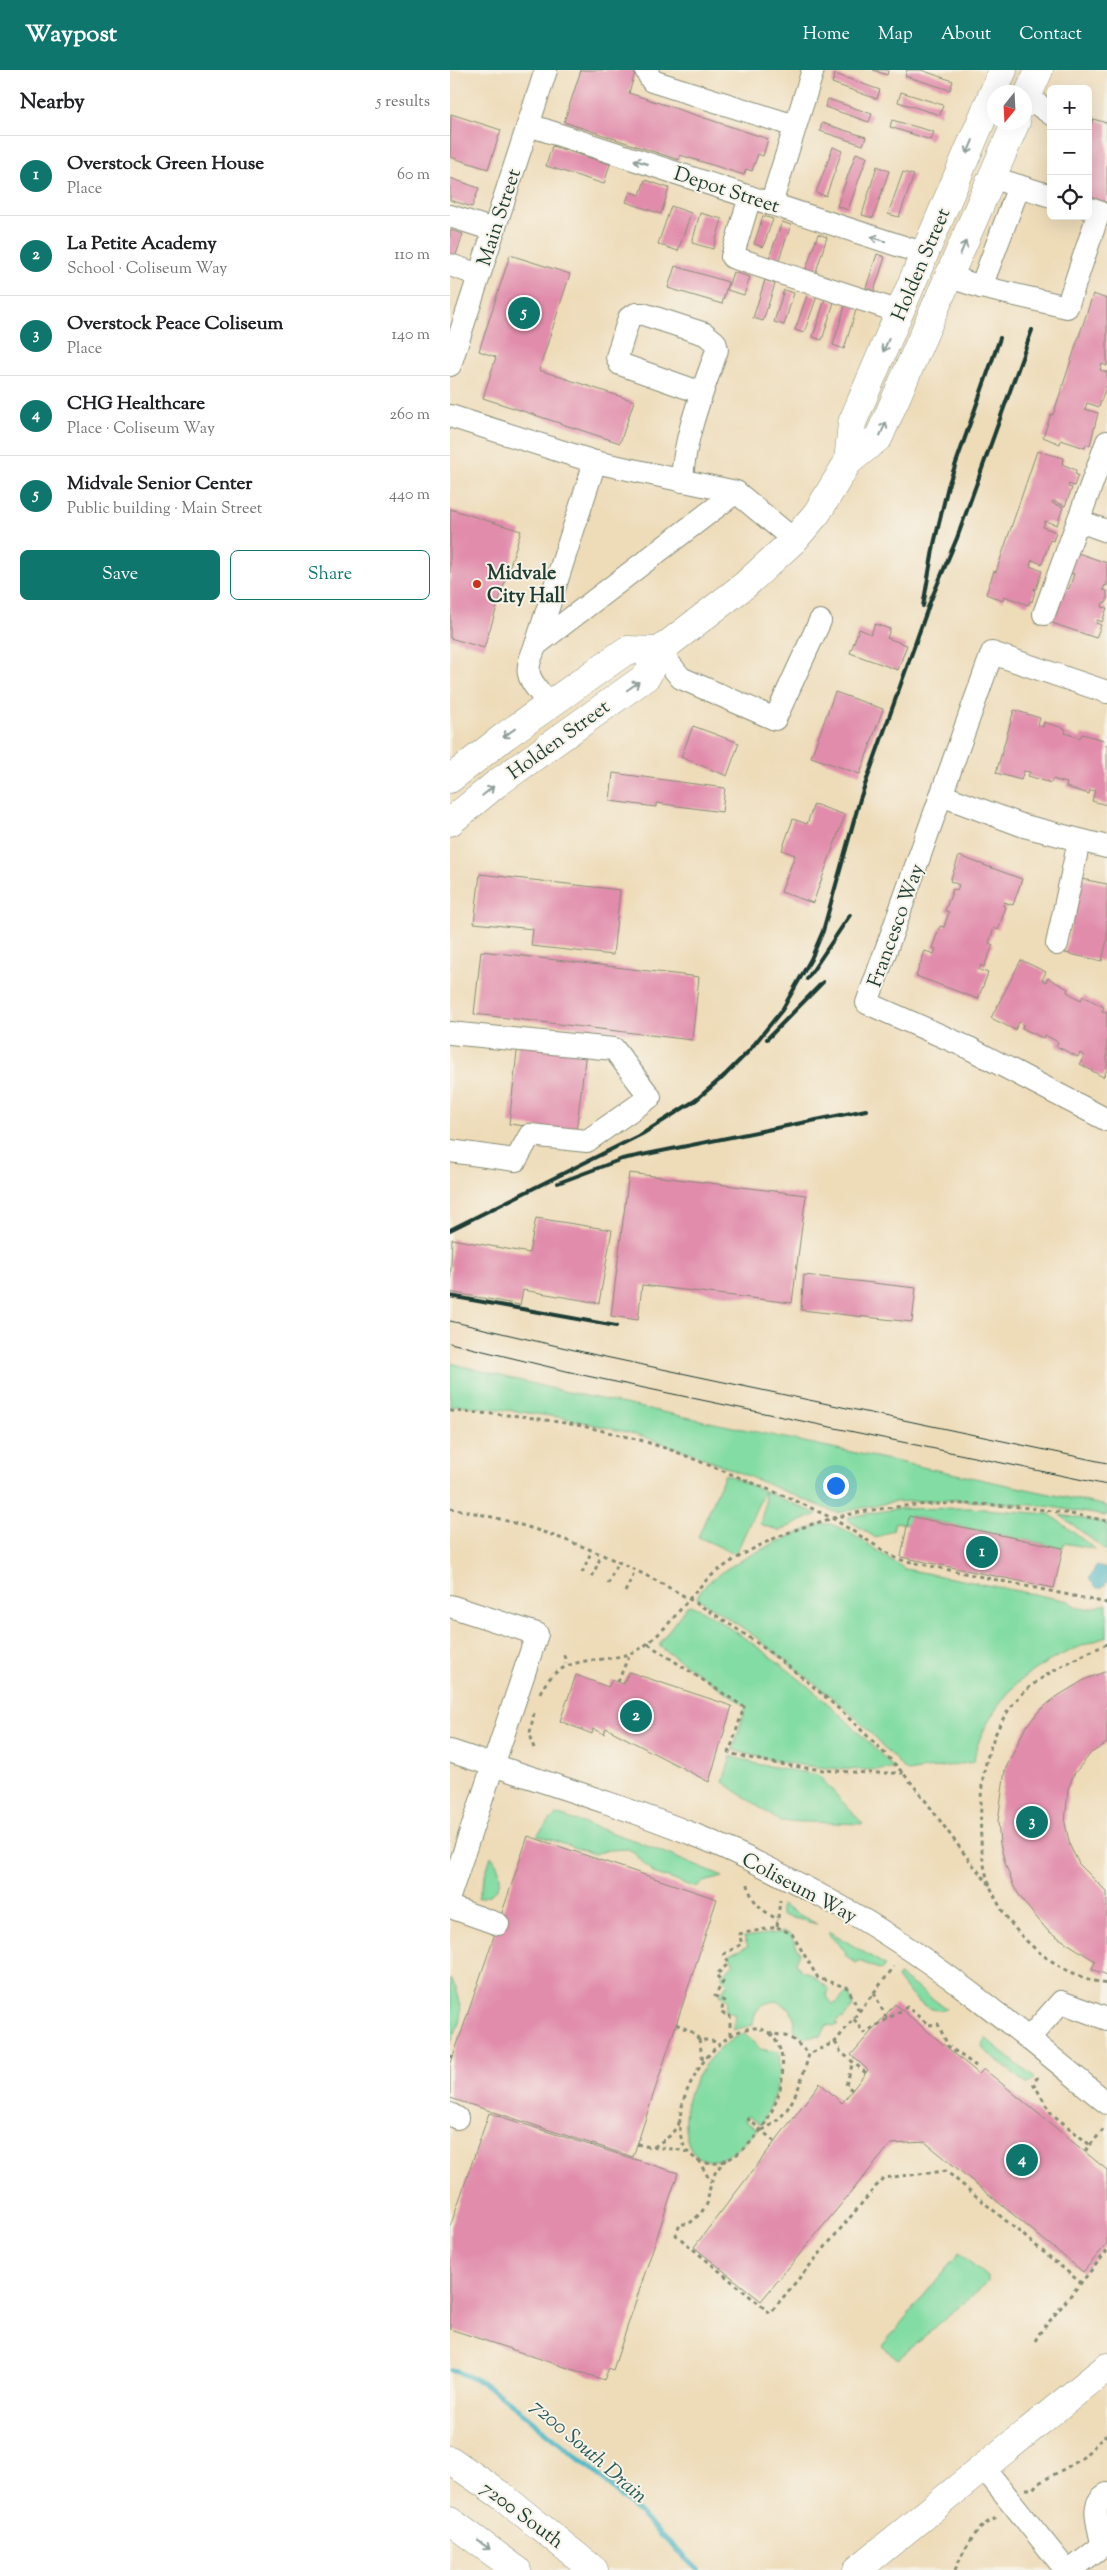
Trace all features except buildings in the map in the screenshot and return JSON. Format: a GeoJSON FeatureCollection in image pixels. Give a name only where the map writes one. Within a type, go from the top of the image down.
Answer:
{"type":"FeatureCollection","features":[{"type":"Feature","properties":{"kind":"main road","name":"Holden Street"},"geometry":{"type":"LineString","coordinates":[[848,462],[852,423],[1003,70]]}},
{"type":"Feature","properties":{"kind":"main road"},"geometry":{"type":"LineString","coordinates":[[1032,87],[1039,70]]}},
{"type":"Feature","properties":{"kind":"main road","name":"Holden Street"},"geometry":{"type":"LineString","coordinates":[[450,822],[496,784],[647,676],[659,651],[745,585],[794,540],[817,513],[848,462],[879,438],[1013,130]]}},
{"type":"Feature","properties":{"kind":"main road","name":"Holden Street"},"geometry":{"type":"LineString","coordinates":[[450,779],[627,650],[659,651]]}},
{"type":"Feature","properties":{"kind":"main road"},"geometry":{"type":"LineString","coordinates":[[857,2570],[1107,2367]]}},
{"type":"Feature","properties":{"kind":"main road","name":"7200 South"},"geometry":{"type":"LineString","coordinates":[[450,2460],[502,2496],[594,2570]]}},
{"type":"Feature","properties":{"kind":"main road"},"geometry":{"type":"LineString","coordinates":[[450,2522],[517,2570]]}},
{"type":"Feature","properties":{"kind":"street","name":"Main Street"},"geometry":{"type":"LineString","coordinates":[[450,365],[546,70]]}},
{"type":"Feature","properties":{"kind":"street"},"geometry":{"type":"LineString","coordinates":[[646,70],[652,81],[795,126]]}},
{"type":"Feature","properties":{"kind":"street"},"geometry":{"type":"LineString","coordinates":[[771,204],[810,71]]}},
{"type":"Feature","properties":{"kind":"street"},"geometry":{"type":"LineString","coordinates":[[1032,104],[1047,112]]}},
{"type":"Feature","properties":{"kind":"street","name":"Depot Street"},"geometry":{"type":"LineString","coordinates":[[529,125],[925,254]]}},
{"type":"Feature","properties":{"kind":"street"},"geometry":{"type":"LineString","coordinates":[[992,178],[1047,193]]}},
{"type":"Feature","properties":{"kind":"street"},"geometry":{"type":"LineString","coordinates":[[981,287],[1019,186]]}},
{"type":"Feature","properties":{"kind":"street"},"geometry":{"type":"LineString","coordinates":[[750,197],[732,257],[900,312]]}},
{"type":"Feature","properties":{"kind":"street"},"geometry":{"type":"LineString","coordinates":[[950,277],[981,287],[1067,307],[1098,212],[1092,210]]}},
{"type":"Feature","properties":{"kind":"street"},"geometry":{"type":"LineString","coordinates":[[450,216],[494,230]]}},
{"type":"Feature","properties":{"kind":"street"},"geometry":{"type":"LineString","coordinates":[[450,265],[479,275]]}},
{"type":"Feature","properties":{"kind":"street"},"geometry":{"type":"LineString","coordinates":[[682,481],[686,443],[702,393]]}},
{"type":"Feature","properties":{"kind":"street"},"geometry":{"type":"LineString","coordinates":[[450,416],[595,462],[736,492],[794,540]]}},
{"type":"Feature","properties":{"kind":"street"},"geometry":{"type":"LineString","coordinates":[[1044,614],[1107,442]]}},
{"type":"Feature","properties":{"kind":"street"},"geometry":{"type":"LineString","coordinates":[[549,705],[528,674],[528,662],[536,645],[595,462]]}},
{"type":"Feature","properties":{"kind":"street"},"geometry":{"type":"LineString","coordinates":[[536,645],[736,492]]}},
{"type":"Feature","properties":{"kind":"street"},"geometry":{"type":"LineString","coordinates":[[1079,521],[1107,531]]}},
{"type":"Feature","properties":{"kind":"street"},"geometry":{"type":"LineString","coordinates":[[659,651],[681,678],[775,719],[820,620]]}},
{"type":"Feature","properties":{"kind":"street","name":"Francesco Way"},"geometry":{"type":"LineString","coordinates":[[1107,692],[992,653],[867,1003],[969,1048],[1107,1120]]}},
{"type":"Feature","properties":{"kind":"street"},"geometry":{"type":"LineString","coordinates":[[941,795],[1024,826],[1079,841],[1107,846]]}},
{"type":"Feature","properties":{"kind":"street"},"geometry":{"type":"LineString","coordinates":[[1057,944],[1079,841]]}},
{"type":"Feature","properties":{"kind":"street"},"geometry":{"type":"LineString","coordinates":[[450,1033],[614,1049],[650,1097],[587,1141],[530,1135],[516,1160],[450,1151]]}},
{"type":"Feature","properties":{"kind":"street"},"geometry":{"type":"LineString","coordinates":[[450,1606],[537,1634],[450,1894]]}},
{"type":"Feature","properties":{"kind":"street","name":"Coliseum Way"},"geometry":{"type":"LineString","coordinates":[[450,1751],[701,1838],[797,1883],[838,1905],[905,1946],[1028,2039],[1107,2103]]}},
{"type":"Feature","properties":{"kind":"street"},"geometry":{"type":"LineString","coordinates":[[450,1907],[498,1924]]}},
{"type":"Feature","properties":{"kind":"street"},"geometry":{"type":"LineString","coordinates":[[1028,2039],[1061,2002],[1107,2019]]}},
{"type":"Feature","properties":{"kind":"street"},"geometry":{"type":"LineString","coordinates":[[984,2468],[1066,2570]]}},
{"type":"Feature","properties":{"kind":"street"},"geometry":{"type":"LineString","coordinates":[[1071,2570],[1105,2544],[1096,2508],[1098,2501],[1107,2494]]}},
{"type":"Feature","properties":{"kind":"path"},"geometry":{"type":"LineString","coordinates":[[450,1411],[502,1414],[565,1423],[640,1440],[736,1475],[832,1518],[897,1559],[1107,1603]]}},
{"type":"Feature","properties":{"kind":"path"},"geometry":{"type":"LineString","coordinates":[[538,1697],[553,1674],[566,1664],[629,1654],[648,1644],[688,1599],[716,1573],[737,1559],[788,1532],[832,1518],[882,1508],[934,1505],[996,1506],[1107,1521]]}},
{"type":"Feature","properties":{"kind":"path"},"geometry":{"type":"LineString","coordinates":[[450,1508],[526,1528],[601,1556],[634,1571],[688,1599],[737,1630],[802,1676],[849,1717],[903,1773],[944,1824],[974,1868],[990,1885],[1011,1924],[1020,1936],[1044,1958],[1079,1975],[1107,1984]]}},
{"type":"Feature","properties":{"kind":"path"},"geometry":{"type":"LineString","coordinates":[[582,1573],[590,1552]]}},
{"type":"Feature","properties":{"kind":"path"},"geometry":{"type":"LineString","coordinates":[[592,1577],[601,1556]]}},
{"type":"Feature","properties":{"kind":"path"},"geometry":{"type":"LineString","coordinates":[[608,1584],[617,1563]]}},
{"type":"Feature","properties":{"kind":"path"},"geometry":{"type":"LineString","coordinates":[[625,1592],[634,1571]]}},
{"type":"Feature","properties":{"kind":"path"},"geometry":{"type":"LineString","coordinates":[[648,1644],[744,1707],[730,1753],[775,1764],[815,1770],[857,1774],[903,1773]]}},
{"type":"Feature","properties":{"kind":"path"},"geometry":{"type":"LineString","coordinates":[[990,1885],[980,1839],[981,1789],[986,1758],[994,1735],[1020,1697],[1062,1665],[1107,1644]]}},
{"type":"Feature","properties":{"kind":"path"},"geometry":{"type":"LineString","coordinates":[[618,1682],[629,1654]]}},
{"type":"Feature","properties":{"kind":"path"},"geometry":{"type":"LineString","coordinates":[[564,1655],[566,1664]]}},
{"type":"Feature","properties":{"kind":"path"},"geometry":{"type":"LineString","coordinates":[[534,1749],[530,1733],[536,1705]]}},
{"type":"Feature","properties":{"kind":"path"},"geometry":{"type":"LineString","coordinates":[[748,1884],[749,1892],[756,1903],[778,1920]]}},
{"type":"Feature","properties":{"kind":"path"},"geometry":{"type":"LineString","coordinates":[[777,1927],[780,1900]]}},
{"type":"Feature","properties":{"kind":"path"},"geometry":{"type":"LineString","coordinates":[[730,2035],[730,2016],[721,2013],[724,2000],[715,1996],[723,1982],[716,1975],[729,1963],[724,1954],[742,1944],[739,1934],[777,1927],[792,1934],[818,1978],[848,1988],[859,2011]]}},
{"type":"Feature","properties":{"kind":"path"},"geometry":{"type":"LineString","coordinates":[[761,2130],[781,2118],[792,2101],[802,2080],[810,2054],[835,2042],[894,1968]]}},
{"type":"Feature","properties":{"kind":"path"},"geometry":{"type":"LineString","coordinates":[[874,1993],[887,2019]]}},
{"type":"Feature","properties":{"kind":"path"},"geometry":{"type":"LineString","coordinates":[[854,2019],[864,2033],[907,2007],[928,2025],[938,2024],[948,2046],[976,2066]]}},
{"type":"Feature","properties":{"kind":"path"},"geometry":{"type":"LineString","coordinates":[[676,2024],[692,2032],[699,2039],[703,2061]]}},
{"type":"Feature","properties":{"kind":"path"},"geometry":{"type":"LineString","coordinates":[[711,2182],[683,2140],[682,2119],[686,2093],[703,2061],[719,2042],[740,2030],[754,2028],[788,2037],[810,2054]]}},
{"type":"Feature","properties":{"kind":"path"},"geometry":{"type":"LineString","coordinates":[[770,2033],[780,2045],[784,2073],[776,2104],[761,2130],[741,2151],[726,2160],[716,2171],[711,2182],[710,2195],[701,2213],[689,2224],[680,2224],[676,2235],[770,2313],[883,2178],[946,2171],[1081,2283]]}},
{"type":"Feature","properties":{"kind":"path"},"geometry":{"type":"LineString","coordinates":[[699,2039],[719,2042]]}},
{"type":"Feature","properties":{"kind":"path"},"geometry":{"type":"LineString","coordinates":[[835,2042],[841,2052],[866,2073]]}},
{"type":"Feature","properties":{"kind":"path"},"geometry":{"type":"LineString","coordinates":[[852,2090],[846,2085],[854,2062]]}},
{"type":"Feature","properties":{"kind":"path"},"geometry":{"type":"LineString","coordinates":[[1038,2077],[1033,2083],[1052,2114],[1090,2145]]}},
{"type":"Feature","properties":{"kind":"path"},"geometry":{"type":"LineString","coordinates":[[747,2118],[775,2142]]}},
{"type":"Feature","properties":{"kind":"path"},"geometry":{"type":"LineString","coordinates":[[652,2149],[671,2135],[682,2119]]}},
{"type":"Feature","properties":{"kind":"path"},"geometry":{"type":"LineString","coordinates":[[1085,2151],[1103,2130]]}},
{"type":"Feature","properties":{"kind":"path"},"geometry":{"type":"LineString","coordinates":[[638,2144],[652,2149],[667,2147],[690,2153]]}},
{"type":"Feature","properties":{"kind":"path"},"geometry":{"type":"LineString","coordinates":[[698,2160],[711,2163],[726,2160]]}},
{"type":"Feature","properties":{"kind":"path"},"geometry":{"type":"LineString","coordinates":[[1035,2342],[1039,2334],[1107,2251]]}},
{"type":"Feature","properties":{"kind":"green space"},"geometry":{"type":"Polygon","coordinates":[[[450,1363],[558,1390],[1107,1506],[1107,1516],[1044,1506],[957,1500],[892,1502],[837,1513],[697,1455],[639,1435],[565,1418],[458,1405],[450,1407],[450,1363]]]}},
{"type":"Feature","properties":{"kind":"green space"},"geometry":{"type":"Polygon","coordinates":[[[725,1474],[817,1514],[779,1531],[760,1524],[765,1505],[764,1491],[738,1549],[734,1553],[698,1537],[725,1474]]]}},
{"type":"Feature","properties":{"kind":"green space"},"geometry":{"type":"Polygon","coordinates":[[[970,1508],[1049,1514],[1095,1549],[1064,1543],[1063,1548],[910,1516],[908,1524],[895,1522],[893,1530],[876,1538],[848,1520],[849,1517],[895,1509],[970,1508]]]}},
{"type":"Feature","properties":{"kind":"green space"},"geometry":{"type":"Polygon","coordinates":[[[1060,1515],[1107,1523],[1107,1551],[1060,1515]]]}},
{"type":"Feature","properties":{"kind":"green space"},"geometry":{"type":"Polygon","coordinates":[[[822,1524],[830,1524],[846,1530],[905,1569],[1069,1601],[1083,1608],[1107,1604],[1107,1637],[1055,1658],[1019,1682],[993,1714],[980,1739],[974,1762],[907,1772],[858,1720],[828,1694],[749,1632],[697,1598],[703,1588],[733,1565],[773,1544],[822,1524]]]}},
{"type":"Feature","properties":{"kind":"green space"},"geometry":{"type":"Polygon","coordinates":[[[690,1605],[710,1615],[752,1643],[796,1676],[837,1712],[895,1769],[854,1770],[813,1767],[753,1756],[733,1750],[746,1706],[660,1647],[660,1642],[687,1606],[690,1605]]]}},
{"type":"Feature","properties":{"kind":"green space"},"geometry":{"type":"Polygon","coordinates":[[[731,1756],[757,1764],[818,1775],[863,1824],[779,1821],[723,1782],[731,1756]]]}},
{"type":"Feature","properties":{"kind":"green space"},"geometry":{"type":"Polygon","coordinates":[[[556,1814],[636,1841],[723,1877],[703,1882],[697,1888],[653,1873],[628,1849],[608,1850],[594,1854],[537,1835],[556,1814]]]}},
{"type":"Feature","properties":{"kind":"green space"},"geometry":{"type":"Polygon","coordinates":[[[491,1856],[499,1870],[499,1883],[493,1893],[478,1898],[491,1856]]]}},
{"type":"Feature","properties":{"kind":"green space"},"geometry":{"type":"Polygon","coordinates":[[[781,1905],[817,1924],[781,1915],[781,1905]]]}},
{"type":"Feature","properties":{"kind":"green space"},"geometry":{"type":"Polygon","coordinates":[[[829,1931],[885,1965],[881,1970],[859,1961],[856,1963],[845,1955],[846,1952],[829,1935],[829,1931]]]}},
{"type":"Feature","properties":{"kind":"green space"},"geometry":{"type":"Polygon","coordinates":[[[784,1932],[790,1934],[800,1953],[796,1962],[801,1971],[811,1973],[829,1989],[827,1996],[832,2004],[837,2003],[848,1991],[853,2006],[843,2019],[841,2018],[836,2023],[838,2024],[836,2026],[827,2025],[821,2036],[815,2035],[814,2037],[804,2038],[794,2030],[795,2021],[790,2009],[776,2001],[766,2003],[756,2011],[753,2025],[733,2030],[735,2014],[725,2012],[728,2000],[720,1995],[728,1983],[721,1976],[734,1964],[729,1955],[748,1946],[744,1937],[784,1932]]]}},
{"type":"Feature","properties":{"kind":"green space"},"geometry":{"type":"Polygon","coordinates":[[[899,1975],[947,2009],[931,2009],[924,2006],[906,1990],[897,1978],[899,1975]]]}},
{"type":"Feature","properties":{"kind":"green space"},"geometry":{"type":"Polygon","coordinates":[[[451,1978],[458,1995],[461,2011],[458,2026],[450,2042],[451,1978]]]}},
{"type":"Feature","properties":{"kind":"green space"},"geometry":{"type":"Polygon","coordinates":[[[744,2033],[760,2049],[779,2052],[780,2062],[776,2090],[770,2108],[761,2125],[748,2116],[745,2121],[757,2129],[730,2154],[708,2161],[693,2152],[686,2133],[686,2108],[696,2080],[715,2053],[744,2033]]]}},
{"type":"Feature","properties":{"kind":"green space"},"geometry":{"type":"Polygon","coordinates":[[[985,2038],[1034,2078],[1030,2083],[1026,2084],[983,2049],[982,2046],[985,2038]]]}},
{"type":"Feature","properties":{"kind":"green space"},"geometry":{"type":"Polygon","coordinates":[[[959,2253],[988,2277],[988,2282],[898,2359],[882,2346],[959,2253]]]}},
{"type":"Feature","properties":{"kind":"water"},"geometry":{"type":"Polygon","coordinates":[[[1097,1565],[1107,1568],[1107,1582],[1102,1588],[1097,1588],[1089,1579],[1097,1565]]]}},
{"type":"Feature","properties":{"kind":"waterway","name":"7200 South Drain"},"geometry":{"type":"LineString","coordinates":[[452,2370],[482,2382],[593,2470],[698,2570]]}},
{"type":"Feature","properties":{"kind":"tram line"},"geometry":{"type":"LineString","coordinates":[[450,1321],[596,1355],[1107,1463]]}},
{"type":"Feature","properties":{"kind":"tram line"},"geometry":{"type":"LineString","coordinates":[[450,1343],[587,1376],[1107,1485]]}},
{"type":"Feature","properties":{"kind":"railway"},"geometry":{"type":"LineString","coordinates":[[721,1079],[748,1052],[782,1010],[811,959],[823,931],[860,799],[930,602],[957,538],[1032,330]]}},
{"type":"Feature","properties":{"kind":"railway"},"geometry":{"type":"LineString","coordinates":[[923,606],[934,544],[948,486],[1000,338]]}},
{"type":"Feature","properties":{"kind":"railway"},"geometry":{"type":"LineString","coordinates":[[807,979],[850,915]]}},
{"type":"Feature","properties":{"kind":"railway"},"geometry":{"type":"LineString","coordinates":[[767,1039],[823,982]]}},
{"type":"Feature","properties":{"kind":"railway"},"geometry":{"type":"LineString","coordinates":[[450,1230],[642,1134],[696,1100],[725,1075]]}},
{"type":"Feature","properties":{"kind":"railway"},"geometry":{"type":"LineString","coordinates":[[558,1183],[622,1159],[866,1110]]}},
{"type":"Feature","properties":{"kind":"railway"},"geometry":{"type":"LineString","coordinates":[[450,1296],[616,1326]]}},
{"type":"Feature","properties":{"kind":"place","name":"Midvale Senior Center"},"geometry":{"type":"Point","coordinates":[524,313]}},
{"type":"Feature","properties":{"kind":"place","name":"Midvale City Hall"},"geometry":{"type":"Point","coordinates":[477,584]}},
{"type":"Feature","properties":{"kind":"place","name":"Overstock Green House"},"geometry":{"type":"Point","coordinates":[982,1552]}},
{"type":"Feature","properties":{"kind":"place","name":"La Petite Academy"},"geometry":{"type":"Point","coordinates":[636,1716]}},
{"type":"Feature","properties":{"kind":"place","name":"Overstock Peace Coliseum"},"geometry":{"type":"Point","coordinates":[1032,1822]}},
{"type":"Feature","properties":{"kind":"place","name":"CHG Healthcare"},"geometry":{"type":"Point","coordinates":[1022,2160]}}]}
